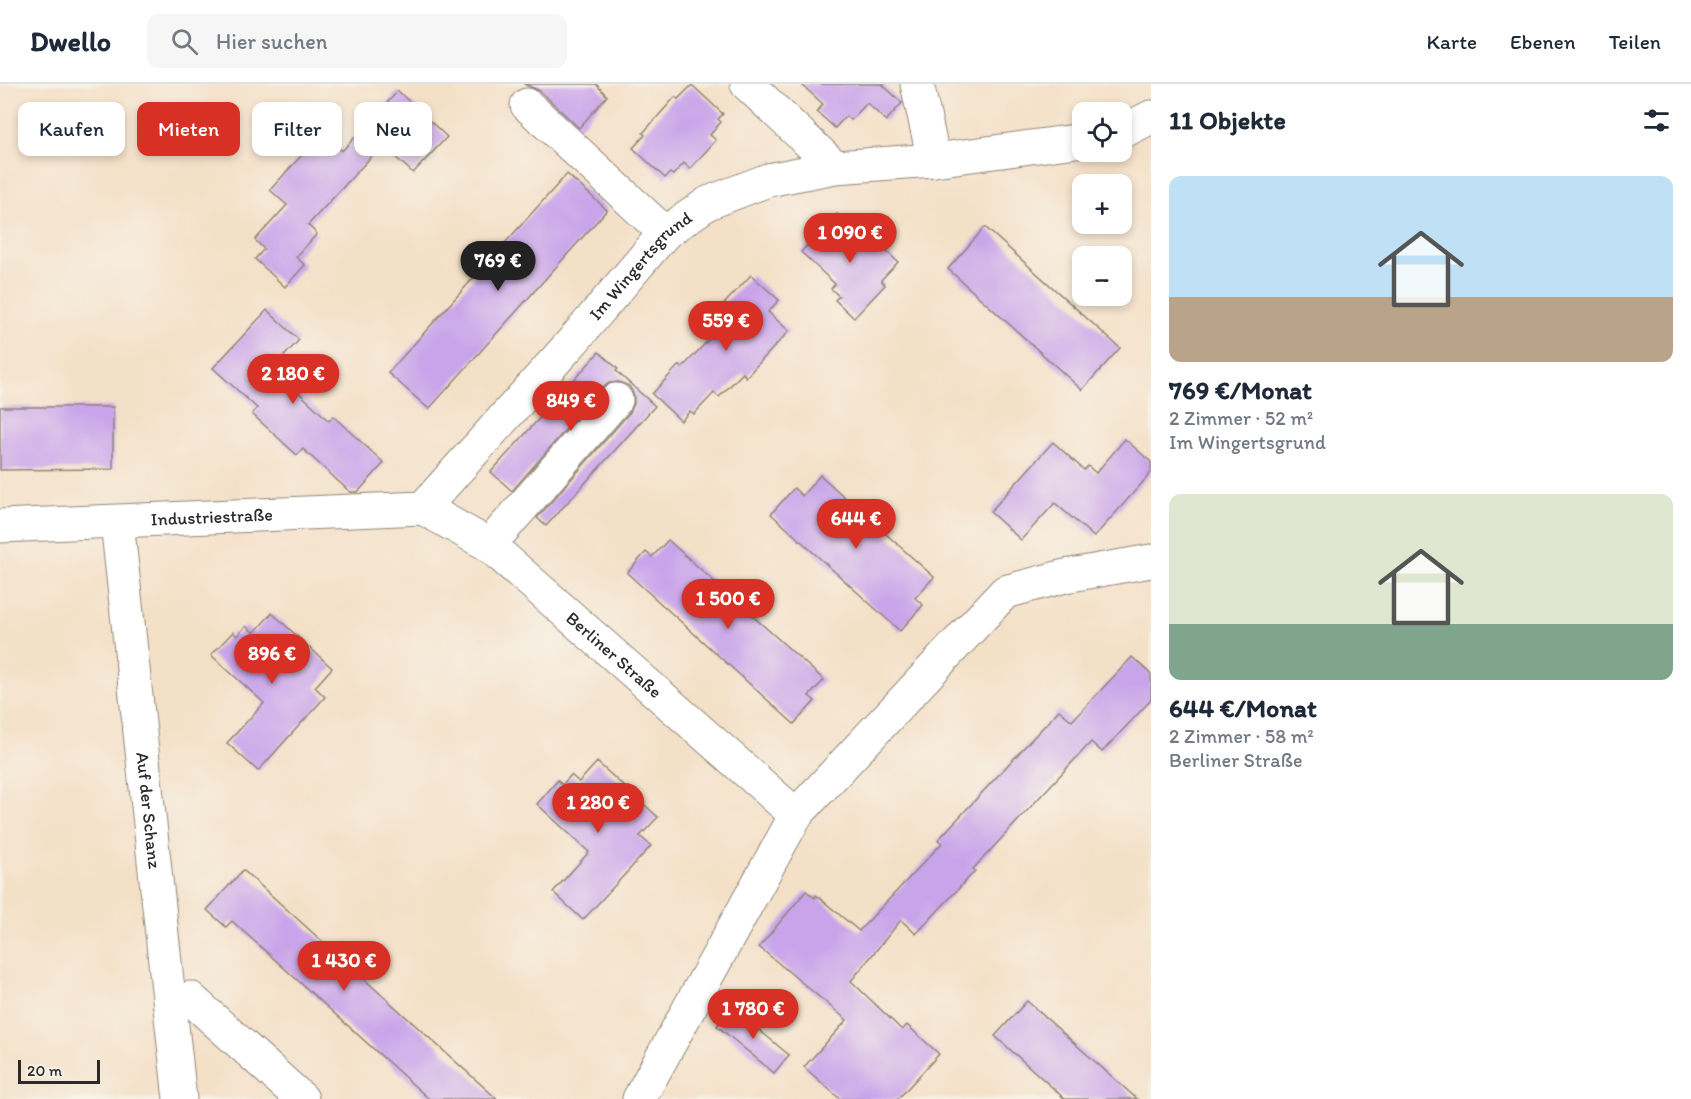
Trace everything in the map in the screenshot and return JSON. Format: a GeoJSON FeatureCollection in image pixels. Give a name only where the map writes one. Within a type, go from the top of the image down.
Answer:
{"type":"FeatureCollection","features":[{"type":"Feature","properties":{"kind":"street"},"geometry":{"type":"LineString","coordinates":[[747,84],[835,167]]}},
{"type":"Feature","properties":{"kind":"street"},"geometry":{"type":"LineString","coordinates":[[917,84],[934,160]]}},
{"type":"Feature","properties":{"kind":"street"},"geometry":{"type":"LineString","coordinates":[[527,105],[665,233]]}},
{"type":"Feature","properties":{"kind":"street"},"geometry":{"type":"LineString","coordinates":[[1132,127],[1151,117]]}},
{"type":"Feature","properties":{"kind":"street","name":"Im Wingertsgrund"},"geometry":{"type":"LineString","coordinates":[[423,508],[573,341],[665,233],[708,203],[768,180],[835,167],[934,160],[1072,141]]}},
{"type":"Feature","properties":{"kind":"street"},"geometry":{"type":"LineString","coordinates":[[489,545],[616,400]]}},
{"type":"Feature","properties":{"kind":"street","name":"Industriestraße"},"geometry":{"type":"LineString","coordinates":[[0,526],[423,508]]}},
{"type":"Feature","properties":{"kind":"street","name":"Berliner Straße"},"geometry":{"type":"LineString","coordinates":[[423,508],[489,545],[796,815]]}},
{"type":"Feature","properties":{"kind":"street","name":"Auf der Schanz"},"geometry":{"type":"LineString","coordinates":[[117,522],[180,1099]]}},
{"type":"Feature","properties":{"kind":"street"},"geometry":{"type":"LineString","coordinates":[[639,1099],[796,815],[1005,592],[1065,576],[1151,561]]}},
{"type":"Feature","properties":{"kind":"street"},"geometry":{"type":"LineString","coordinates":[[190,998],[303,1099]]}},
{"type":"Feature","properties":{"kind":"building"},"geometry":{"type":"Polygon","coordinates":[[[524,84],[596,84],[607,96],[579,128],[540,91],[524,84]]]}},
{"type":"Feature","properties":{"kind":"building"},"geometry":{"type":"Polygon","coordinates":[[[801,84],[884,84],[902,103],[886,121],[867,103],[851,120],[846,116],[835,128],[817,112],[823,104],[801,84]]]}},
{"type":"Feature","properties":{"kind":"building"},"geometry":{"type":"Polygon","coordinates":[[[692,85],[723,114],[718,119],[721,122],[710,135],[716,140],[690,169],[684,163],[673,175],[670,173],[665,178],[633,148],[645,135],[643,133],[675,97],[678,99],[692,85]]]}},
{"type":"Feature","properties":{"kind":"building"},"geometry":{"type":"Polygon","coordinates":[[[398,91],[410,102],[388,102],[398,91]]]}},
{"type":"Feature","properties":{"kind":"building"},"geometry":{"type":"Polygon","coordinates":[[[432,123],[447,137],[432,153],[432,123]]]}},
{"type":"Feature","properties":{"kind":"building"},"geometry":{"type":"Polygon","coordinates":[[[354,138],[354,156],[372,156],[308,225],[317,234],[296,257],[305,265],[285,287],[255,259],[264,249],[255,240],[287,205],[270,190],[301,156],[342,156],[342,151],[354,138]]]}},
{"type":"Feature","properties":{"kind":"building"},"geometry":{"type":"Polygon","coordinates":[[[394,156],[429,156],[413,173],[394,156]]]}},
{"type":"Feature","properties":{"kind":"building"},"geometry":{"type":"Polygon","coordinates":[[[567,174],[607,210],[429,409],[388,373],[567,174]]]}},
{"type":"Feature","properties":{"kind":"building"},"geometry":{"type":"Polygon","coordinates":[[[837,214],[860,236],[864,231],[898,262],[881,280],[885,285],[854,318],[835,300],[839,296],[831,289],[835,284],[801,252],[837,214]]]}},
{"type":"Feature","properties":{"kind":"building"},"geometry":{"type":"Polygon","coordinates":[[[985,227],[1120,348],[1082,390],[948,269],[985,227]]]}},
{"type":"Feature","properties":{"kind":"building"},"geometry":{"type":"Polygon","coordinates":[[[751,275],[779,300],[768,312],[789,331],[746,377],[743,373],[719,397],[714,393],[694,414],[690,411],[681,421],[652,394],[679,365],[682,368],[732,315],[722,306],[751,275]]]}},
{"type":"Feature","properties":{"kind":"building"},"geometry":{"type":"Polygon","coordinates":[[[267,310],[299,340],[273,368],[329,421],[333,416],[384,463],[358,492],[350,492],[303,449],[297,455],[252,414],[257,408],[213,368],[267,310]]]}},
{"type":"Feature","properties":{"kind":"building"},"geometry":{"type":"Polygon","coordinates":[[[599,352],[618,369],[616,371],[655,406],[546,526],[537,518],[630,412],[634,404],[634,395],[629,386],[619,382],[609,383],[602,388],[512,491],[491,472],[599,352]]]}},
{"type":"Feature","properties":{"kind":"building"},"geometry":{"type":"Polygon","coordinates":[[[0,407],[113,407],[113,469],[0,470],[0,407]]]}},
{"type":"Feature","properties":{"kind":"building"},"geometry":{"type":"Polygon","coordinates":[[[1125,439],[1151,462],[1151,473],[1094,537],[1055,503],[1021,540],[990,512],[1053,442],[1084,470],[1088,466],[1096,473],[1125,439]]]}},
{"type":"Feature","properties":{"kind":"building"},"geometry":{"type":"Polygon","coordinates":[[[820,475],[934,577],[915,598],[923,605],[900,631],[771,514],[794,488],[802,496],[820,475]]]}},
{"type":"Feature","properties":{"kind":"building"},"geometry":{"type":"Polygon","coordinates":[[[668,540],[824,680],[809,696],[815,701],[794,724],[627,573],[646,552],[652,557],[668,540]]]}},
{"type":"Feature","properties":{"kind":"building"},"geometry":{"type":"Polygon","coordinates":[[[272,613],[332,668],[315,687],[325,697],[258,771],[227,743],[264,703],[211,655],[233,632],[237,636],[246,626],[254,633],[272,613]]]}},
{"type":"Feature","properties":{"kind":"building"},"geometry":{"type":"Polygon","coordinates":[[[1132,657],[1151,674],[1151,700],[1102,752],[1091,742],[916,934],[901,920],[851,981],[902,1030],[907,1025],[939,1054],[898,1099],[840,1099],[804,1067],[847,1020],[759,947],[806,891],[815,898],[816,895],[859,931],[942,843],[938,840],[1059,710],[1072,721],[1132,657]]]}},
{"type":"Feature","properties":{"kind":"building"},"geometry":{"type":"Polygon","coordinates":[[[597,762],[658,817],[640,836],[651,846],[583,920],[553,892],[589,852],[537,804],[558,780],[562,785],[571,775],[579,782],[597,762]]]}},
{"type":"Feature","properties":{"kind":"building"},"geometry":{"type":"Polygon","coordinates":[[[243,870],[497,1099],[429,1099],[232,921],[226,927],[207,910],[243,870]]]}},
{"type":"Feature","properties":{"kind":"building"},"geometry":{"type":"Polygon","coordinates":[[[1027,1001],[1137,1099],[1065,1099],[995,1036],[1027,1001]]]}},
{"type":"Feature","properties":{"kind":"building"},"geometry":{"type":"Polygon","coordinates":[[[732,1007],[789,1055],[774,1073],[717,1026],[732,1007]]]}}]}
